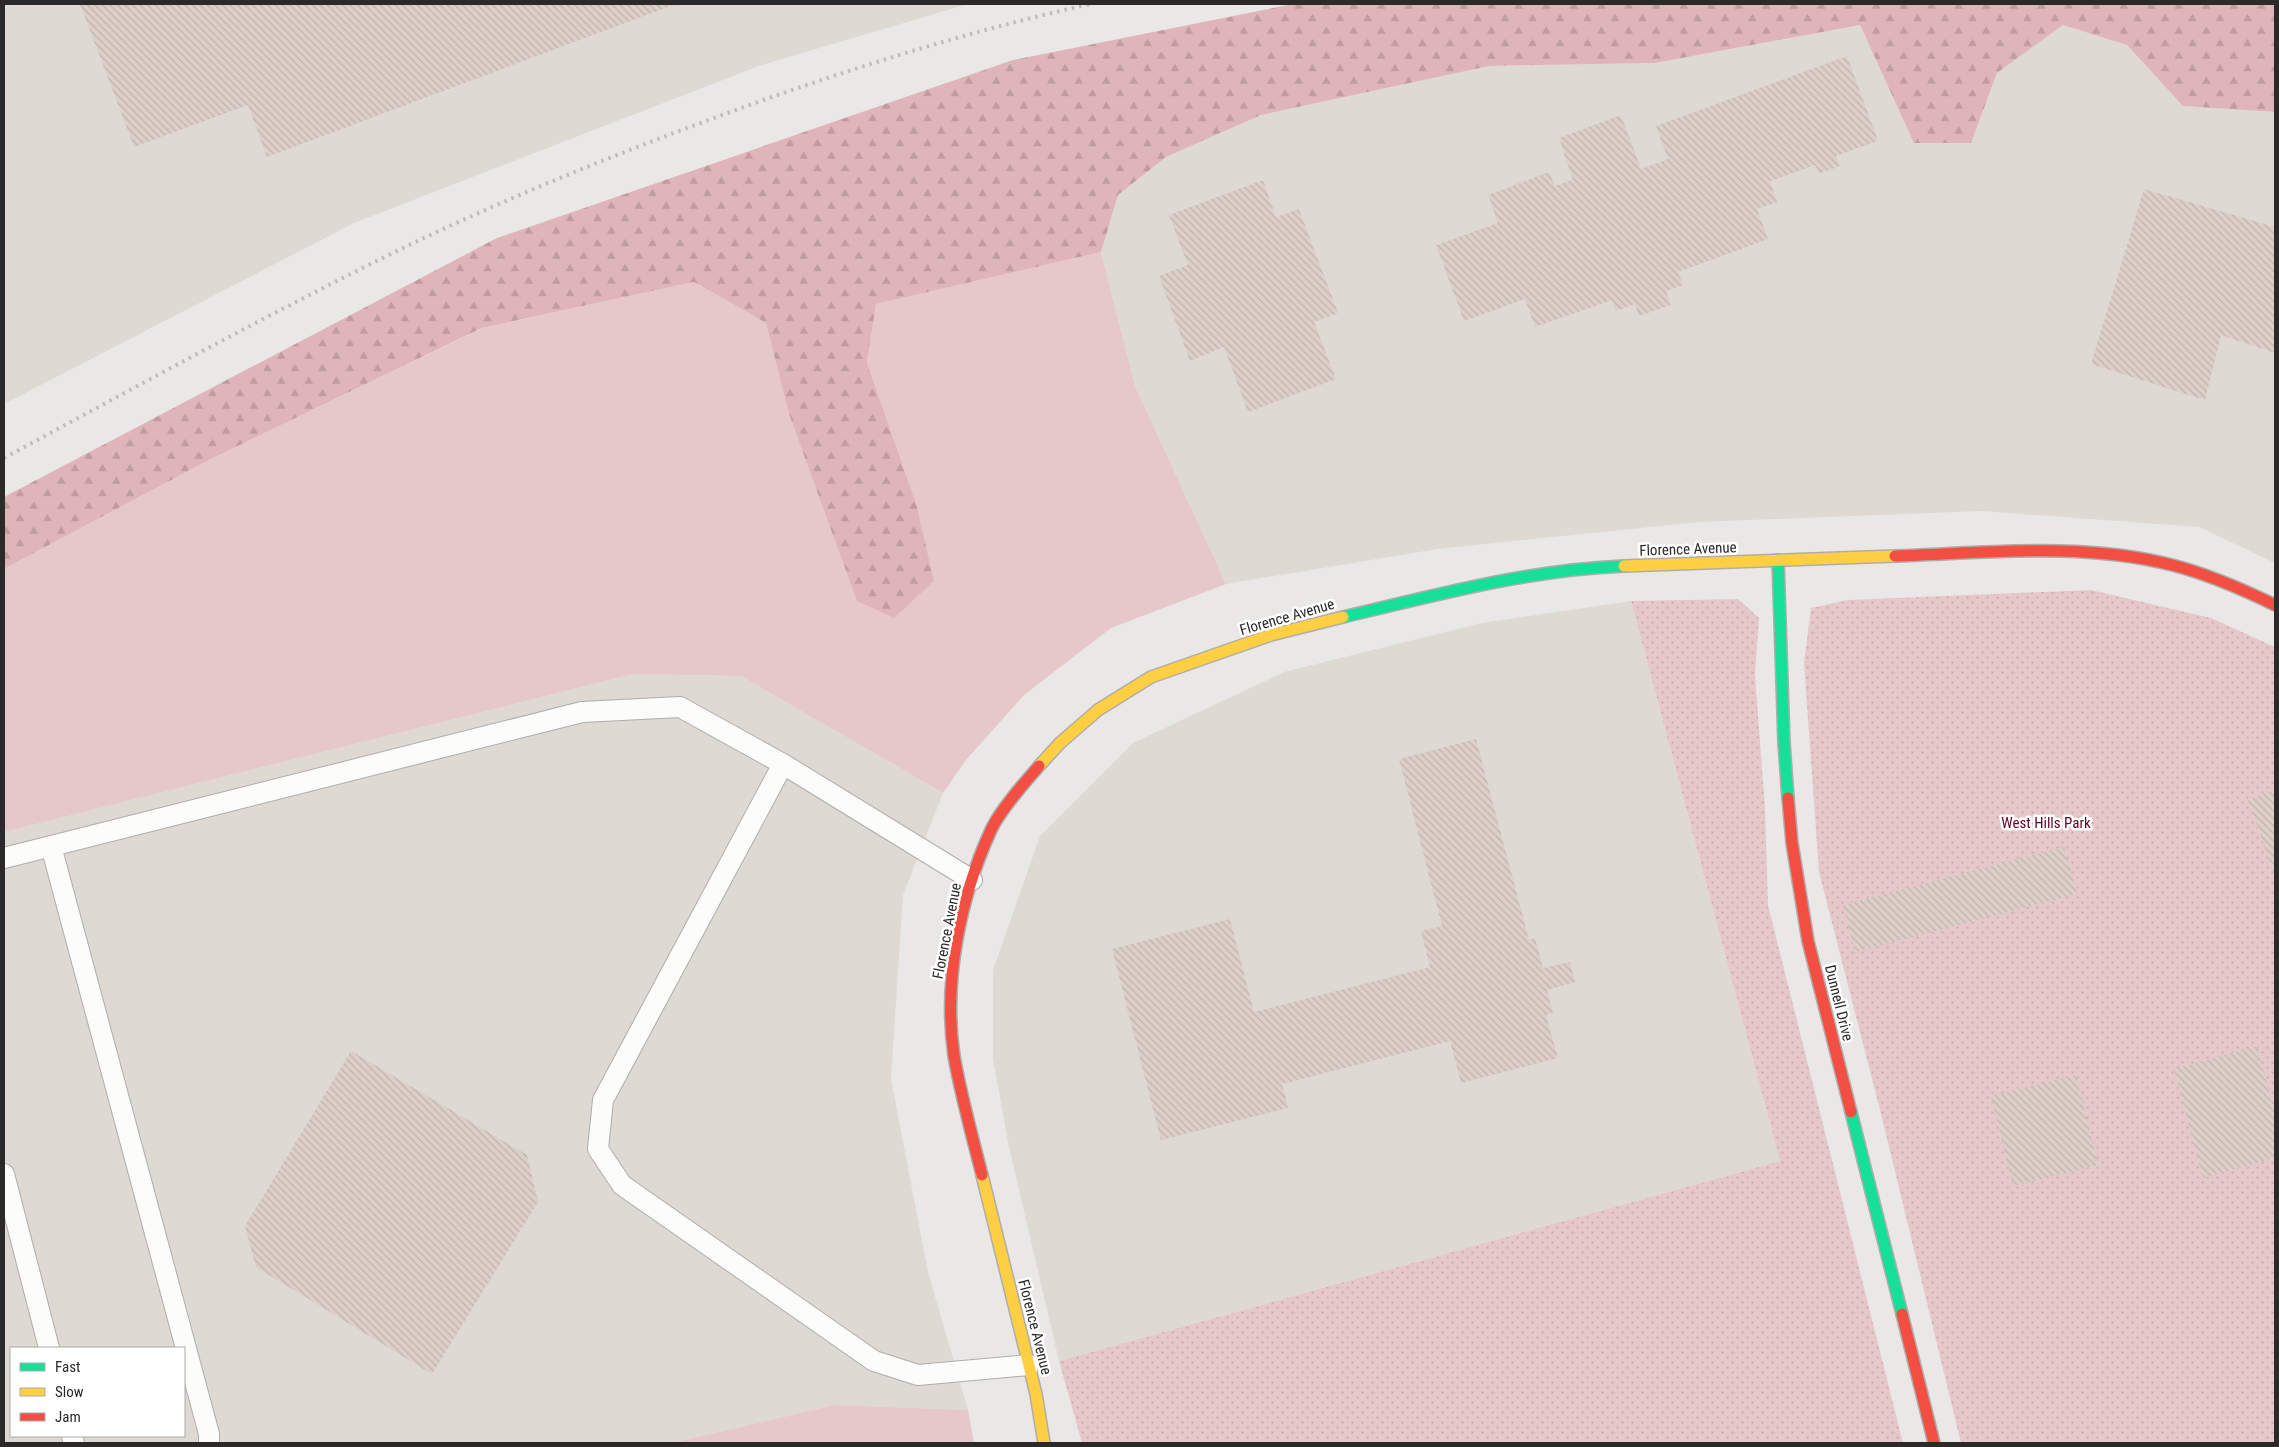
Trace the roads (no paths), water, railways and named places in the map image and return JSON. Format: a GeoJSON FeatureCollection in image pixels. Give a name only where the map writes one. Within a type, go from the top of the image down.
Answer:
{"type":"FeatureCollection","features":[{"type":"Feature","properties":{"kind":"street","name":"Florence Avenue"},"geometry":{"type":"LineString","coordinates":[[1044,1443],[1036,1394],[961,1091],[954,1054],[951,991],[958,935],[972,880],[992,828],[1037,768],[1060,743],[1098,710],[1151,677],[1272,635],[1493,581],[1581,568],[1778,560],[2095,552],[2158,561],[2221,580],[2275,605]]}},
{"type":"Feature","properties":{"kind":"street","name":"Dunnell Drive"},"geometry":{"type":"LineString","coordinates":[[1778,560],[1784,743],[1792,843],[1808,941],[1934,1443]]}},
{"type":"Feature","properties":{"kind":"lane"},"geometry":{"type":"LineString","coordinates":[[4,858],[582,712],[680,707],[783,764],[972,880]]}},
{"type":"Feature","properties":{"kind":"lane"},"geometry":{"type":"LineString","coordinates":[[783,764],[603,1100],[598,1149],[622,1185],[874,1360],[918,1375],[1029,1365]]}},
{"type":"Feature","properties":{"kind":"lane"},"geometry":{"type":"LineString","coordinates":[[51,846],[209,1434],[208,1443]]}},
{"type":"Feature","properties":{"kind":"lane"},"geometry":{"type":"LineString","coordinates":[[4,1174],[49,1347]]}},
{"type":"Feature","properties":{"kind":"railway"},"geometry":{"type":"LineString","coordinates":[[4,458],[202,351],[353,273],[403,248],[533,189],[666,136],[838,75],[964,36],[1091,4]]}},
{"type":"Feature","properties":{"kind":"park label","name":"West Hills Park"},"geometry":{"type":"Point","coordinates":[2046,823]}}]}
